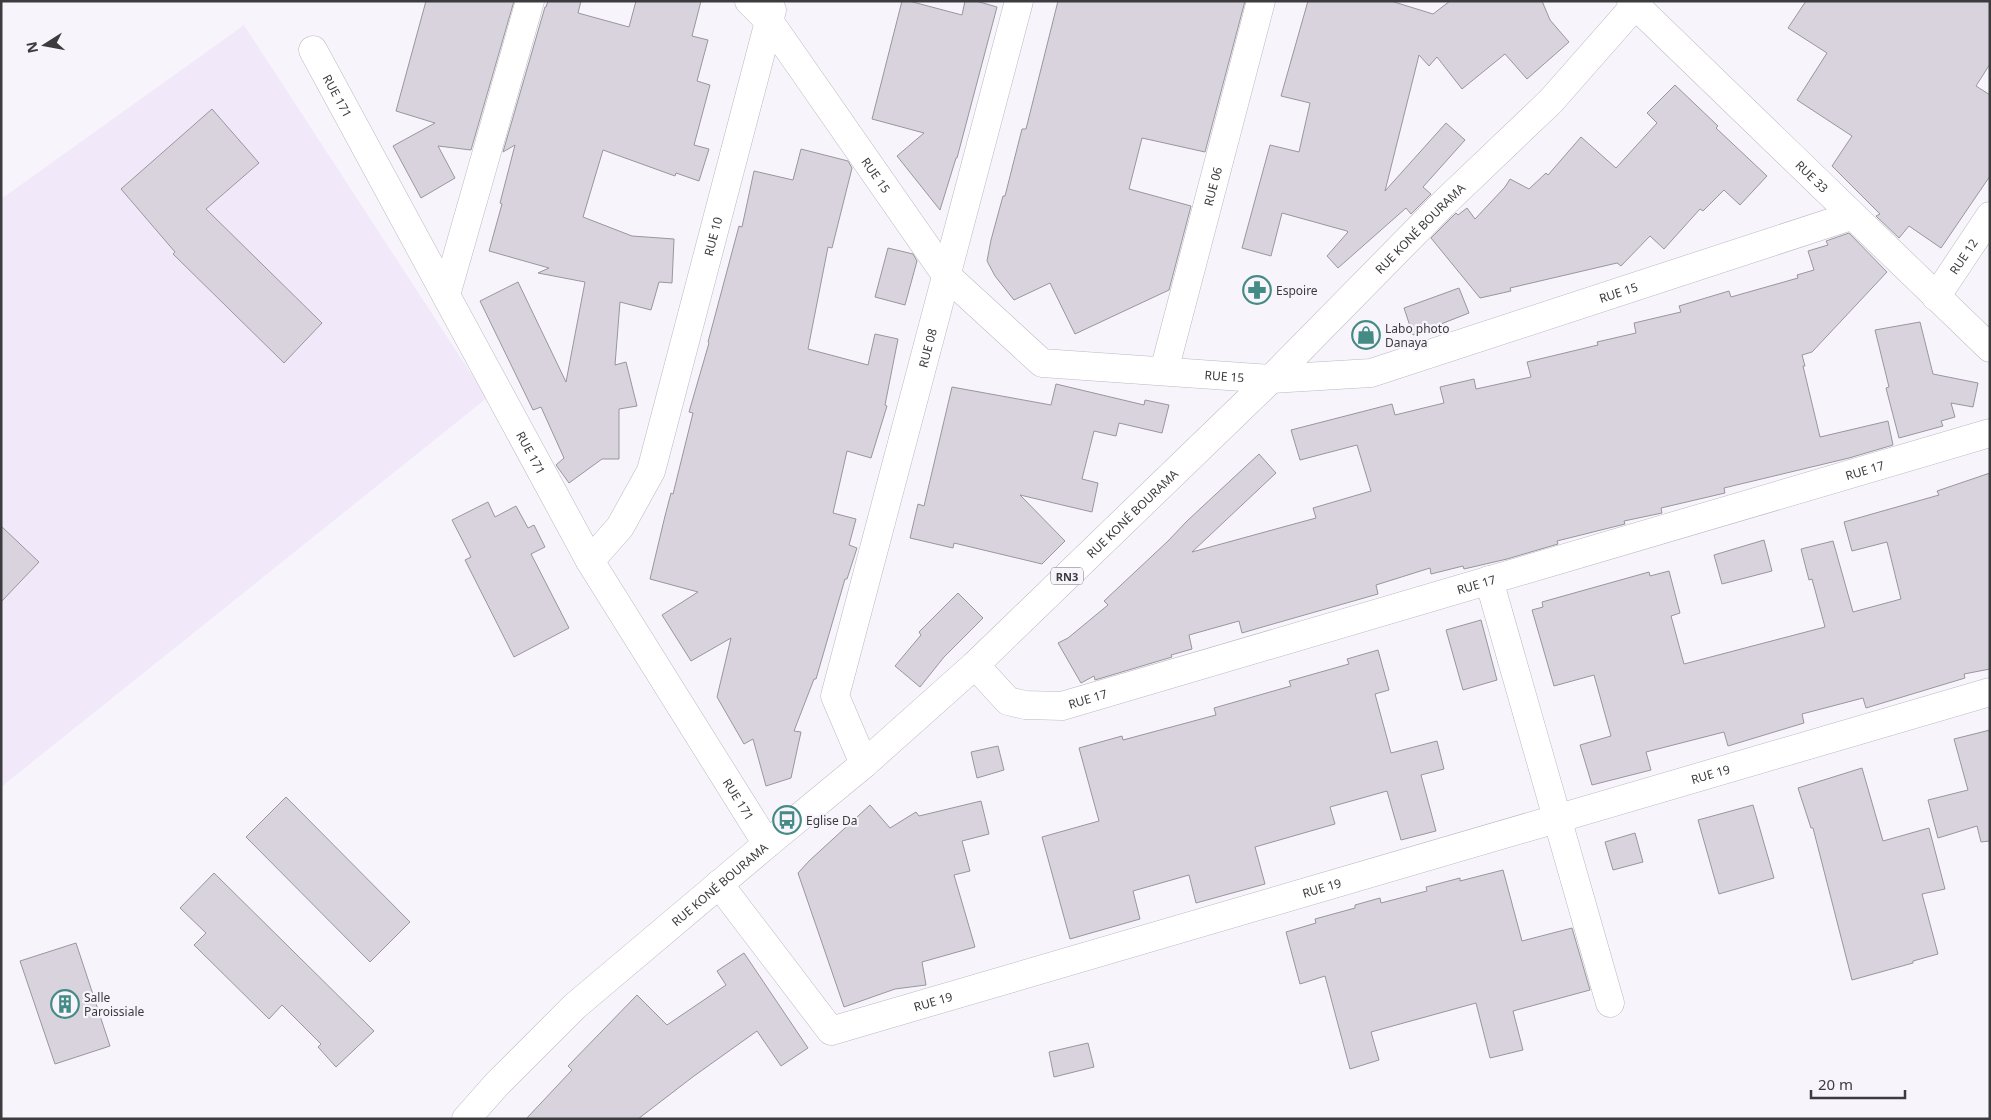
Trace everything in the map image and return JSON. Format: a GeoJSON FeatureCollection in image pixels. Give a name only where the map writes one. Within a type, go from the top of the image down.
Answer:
{"type":"FeatureCollection","features":[{"type":"Feature","properties":{"kind":"main road"},"geometry":{"type":"LineString","coordinates":[[446,295],[530,1]]}},
{"type":"Feature","properties":{"kind":"main road","name":"RUE 15"},"geometry":{"type":"LineString","coordinates":[[749,1],[772,11],[946,275],[1042,362],[1271,379],[1371,373],[1851,216]]}},
{"type":"Feature","properties":{"kind":"main road","name":"RUE 08"},"geometry":{"type":"LineString","coordinates":[[864,764],[835,696],[1019,1]]}},
{"type":"Feature","properties":{"kind":"main road","name":"RUE 06"},"geometry":{"type":"LineString","coordinates":[[1164,371],[1261,1]]}},
{"type":"Feature","properties":{"kind":"main road","name":"RUE 33"},"geometry":{"type":"LineString","coordinates":[[1635,3],[1851,216],[1990,348]]}},
{"type":"Feature","properties":{"kind":"main road","name":"RUE KONÉ BOURAMA"},"geometry":{"type":"LineString","coordinates":[[466,1119],[497,1084],[575,1006],[718,884],[864,764],[975,665],[1271,379],[1442,205],[1551,101],[1635,3]]}},
{"type":"Feature","properties":{"kind":"main road","name":"RUE 10"},"geometry":{"type":"LineString","coordinates":[[590,561],[620,527],[651,472],[772,11]]}},
{"type":"Feature","properties":{"kind":"main road","name":"RUE 171"},"geometry":{"type":"LineString","coordinates":[[313,50],[590,561],[767,844]]}},
{"type":"Feature","properties":{"kind":"main road","name":"RUE 12"},"geometry":{"type":"LineString","coordinates":[[1936,297],[1990,216]]}},
{"type":"Feature","properties":{"kind":"main road","name":"RUE 17"},"geometry":{"type":"LineString","coordinates":[[975,665],[1008,701],[1025,705],[1062,706],[1990,433]]}},
{"type":"Feature","properties":{"kind":"main road"},"geometry":{"type":"LineString","coordinates":[[1489,580],[1610,1003]]}},
{"type":"Feature","properties":{"kind":"main road","name":"RUE 19"},"geometry":{"type":"LineString","coordinates":[[718,884],[831,1031],[1990,692]]}},
{"type":"Feature","properties":{"kind":"shaded area"},"geometry":{"type":"Polygon","coordinates":[[[244,25],[487,398],[1,787],[1,199],[244,25]]]}},
{"type":"Feature","properties":{"kind":"building"},"geometry":{"type":"Polygon","coordinates":[[[426,1],[514,1],[471,150],[438,146],[455,178],[421,198],[393,146],[435,123],[396,111],[426,1]]]}},
{"type":"Feature","properties":{"kind":"building"},"geometry":{"type":"Polygon","coordinates":[[[548,1],[581,1],[578,13],[629,27],[636,1],[701,1],[692,36],[708,40],[697,81],[710,85],[694,145],[709,149],[699,181],[676,173],[675,176],[603,150],[583,217],[632,236],[674,239],[672,283],[659,282],[651,310],[620,302],[615,365],[626,362],[637,406],[619,409],[619,459],[602,459],[569,483],[556,465],[564,458],[541,407],[533,410],[480,301],[518,282],[566,382],[585,282],[538,273],[549,268],[489,251],[515,145],[503,152],[548,1]]]}},
{"type":"Feature","properties":{"kind":"building"},"geometry":{"type":"Polygon","coordinates":[[[902,1],[909,1],[962,15],[965,1],[976,1],[997,7],[957,158],[940,210],[897,156],[924,133],[872,119],[902,1]]]}},
{"type":"Feature","properties":{"kind":"building"},"geometry":{"type":"Polygon","coordinates":[[[1058,1],[1245,1],[1205,152],[1142,138],[1129,189],[1191,206],[1169,290],[1075,334],[1050,283],[1014,300],[995,276],[987,261],[991,240],[1003,196],[1005,196],[1022,129],[1026,129],[1058,1]]]}},
{"type":"Feature","properties":{"kind":"building"},"geometry":{"type":"Polygon","coordinates":[[[1308,1],[1391,1],[1433,14],[1450,1],[1542,1],[1550,20],[1569,42],[1527,79],[1505,54],[1462,89],[1437,57],[1429,66],[1419,55],[1385,191],[1446,123],[1465,140],[1423,187],[1431,194],[1411,214],[1406,208],[1338,268],[1327,256],[1347,231],[1282,213],[1271,256],[1242,248],[1270,145],[1299,152],[1310,103],[1281,96],[1308,1]]]}},
{"type":"Feature","properties":{"kind":"building"},"geometry":{"type":"Polygon","coordinates":[[[1806,1],[1990,1],[1990,64],[1976,86],[1990,95],[1990,176],[1941,248],[1909,226],[1899,238],[1876,216],[1880,214],[1832,166],[1852,136],[1797,100],[1827,53],[1788,28],[1806,1]]]}},
{"type":"Feature","properties":{"kind":"building"},"geometry":{"type":"Polygon","coordinates":[[[1675,85],[1718,126],[1716,128],[1767,176],[1740,205],[1724,190],[1703,211],[1700,209],[1664,249],[1650,236],[1621,266],[1617,263],[1510,288],[1511,291],[1480,298],[1431,238],[1456,213],[1458,215],[1467,208],[1475,219],[1505,187],[1510,179],[1529,189],[1546,173],[1548,175],[1581,137],[1616,168],[1657,123],[1647,113],[1675,85]]]}},
{"type":"Feature","properties":{"kind":"building"},"geometry":{"type":"Polygon","coordinates":[[[212,109],[259,163],[206,209],[322,323],[284,363],[173,254],[175,252],[121,189],[212,109]]]}},
{"type":"Feature","properties":{"kind":"building"},"geometry":{"type":"Polygon","coordinates":[[[801,149],[848,161],[852,168],[832,248],[828,247],[808,349],[868,365],[875,334],[898,339],[885,405],[887,406],[871,458],[847,451],[833,513],[856,519],[849,545],[857,548],[847,579],[845,579],[816,679],[814,679],[794,731],[801,732],[791,778],[766,786],[753,739],[744,744],[717,697],[731,638],[691,661],[662,615],[698,592],[650,579],[693,413],[689,412],[739,226],[742,227],[754,171],[793,180],[801,149]]]}},
{"type":"Feature","properties":{"kind":"building"},"geometry":{"type":"Polygon","coordinates":[[[1849,233],[1887,272],[1812,352],[1802,355],[1805,366],[1803,366],[1820,437],[1888,421],[1893,445],[1849,458],[1724,488],[1725,493],[1661,508],[1662,513],[1624,521],[1625,524],[1557,541],[1558,544],[1507,559],[1464,569],[1463,566],[1431,574],[1430,568],[1376,585],[1378,594],[1242,633],[1239,621],[1189,635],[1192,649],[1171,655],[1172,657],[1095,680],[1094,676],[1081,683],[1058,643],[1068,638],[1108,605],[1104,601],[1259,454],[1276,473],[1192,552],[1316,518],[1313,508],[1371,491],[1357,445],[1300,460],[1291,430],[1392,404],[1395,415],[1444,403],[1440,387],[1474,379],[1476,389],[1531,377],[1527,362],[1598,345],[1597,342],[1636,333],[1634,323],[1681,312],[1679,306],[1729,291],[1731,297],[1798,278],[1797,275],[1814,270],[1808,251],[1828,245],[1826,241],[1849,233]]]}},
{"type":"Feature","properties":{"kind":"building"},"geometry":{"type":"Polygon","coordinates":[[[888,248],[913,254],[917,261],[905,305],[875,297],[888,248]]]}},
{"type":"Feature","properties":{"kind":"building"},"geometry":{"type":"Polygon","coordinates":[[[1459,288],[1469,313],[1413,335],[1404,308],[1459,288]]]}},
{"type":"Feature","properties":{"kind":"building"},"geometry":{"type":"Polygon","coordinates":[[[1920,322],[1933,374],[1978,383],[1973,407],[1951,403],[1955,417],[1941,421],[1943,426],[1899,438],[1886,388],[1889,387],[1875,330],[1920,322]]]}},
{"type":"Feature","properties":{"kind":"building"},"geometry":{"type":"Polygon","coordinates":[[[1056,384],[1144,405],[1145,400],[1169,405],[1162,433],[1119,423],[1116,436],[1094,431],[1082,479],[1098,483],[1092,512],[1020,495],[1065,541],[1042,564],[954,543],[953,548],[910,538],[918,504],[924,506],[952,387],[1051,405],[1056,384]]]}},
{"type":"Feature","properties":{"kind":"building"},"geometry":{"type":"Polygon","coordinates":[[[1990,473],[1990,669],[1964,674],[1965,678],[1866,708],[1863,698],[1802,714],[1804,723],[1728,746],[1724,732],[1646,752],[1651,770],[1592,785],[1580,745],[1611,736],[1594,675],[1554,686],[1532,610],[1543,607],[1542,602],[1649,572],[1650,576],[1669,571],[1680,613],[1671,616],[1684,664],[1825,627],[1812,579],[1809,580],[1801,549],[1833,541],[1853,612],[1901,599],[1887,542],[1852,551],[1844,522],[1939,495],[1937,491],[1990,473]]]}},
{"type":"Feature","properties":{"kind":"building"},"geometry":{"type":"Polygon","coordinates":[[[488,502],[495,517],[516,506],[528,528],[534,525],[545,547],[531,554],[569,628],[514,657],[465,560],[471,557],[452,520],[488,502]]]}},
{"type":"Feature","properties":{"kind":"building"},"geometry":{"type":"Polygon","coordinates":[[[1,526],[39,562],[1,602],[1,526]]]}},
{"type":"Feature","properties":{"kind":"building"},"geometry":{"type":"Polygon","coordinates":[[[1764,540],[1772,571],[1722,584],[1714,555],[1764,540]]]}},
{"type":"Feature","properties":{"kind":"building"},"geometry":{"type":"Polygon","coordinates":[[[958,593],[983,618],[944,657],[920,687],[895,666],[921,635],[919,632],[958,593]]]}},
{"type":"Feature","properties":{"kind":"building"},"geometry":{"type":"Polygon","coordinates":[[[1481,620],[1497,680],[1463,690],[1446,630],[1481,620]]]}},
{"type":"Feature","properties":{"kind":"building"},"geometry":{"type":"Polygon","coordinates":[[[1378,650],[1389,690],[1375,694],[1391,753],[1437,741],[1444,769],[1421,775],[1436,831],[1401,840],[1387,791],[1330,807],[1335,824],[1255,847],[1265,884],[1196,903],[1189,875],[1133,891],[1140,919],[1070,939],[1042,837],[1099,821],[1079,748],[1122,736],[1123,740],[1216,715],[1214,708],[1291,686],[1289,681],[1349,664],[1347,659],[1378,650]]]}},
{"type":"Feature","properties":{"kind":"building"},"geometry":{"type":"Polygon","coordinates":[[[1990,730],[1990,841],[1981,842],[1977,826],[1938,838],[1928,800],[1968,790],[1954,739],[1990,730]]]}},
{"type":"Feature","properties":{"kind":"building"},"geometry":{"type":"Polygon","coordinates":[[[998,746],[1004,770],[977,778],[971,752],[998,746]]]}},
{"type":"Feature","properties":{"kind":"building"},"geometry":{"type":"Polygon","coordinates":[[[1862,768],[1883,841],[1929,828],[1945,889],[1922,894],[1938,954],[1852,980],[1813,828],[1811,828],[1798,788],[1862,768]]]}},
{"type":"Feature","properties":{"kind":"building"},"geometry":{"type":"Polygon","coordinates":[[[286,797],[410,922],[370,962],[246,837],[286,797]]]}},
{"type":"Feature","properties":{"kind":"building"},"geometry":{"type":"Polygon","coordinates":[[[981,801],[989,834],[962,841],[970,871],[954,875],[975,947],[922,962],[926,985],[895,989],[844,1007],[798,873],[870,805],[890,828],[916,812],[919,816],[981,801]]]}},
{"type":"Feature","properties":{"kind":"building"},"geometry":{"type":"Polygon","coordinates":[[[1753,805],[1774,878],[1719,894],[1698,820],[1753,805]]]}},
{"type":"Feature","properties":{"kind":"building"},"geometry":{"type":"Polygon","coordinates":[[[1635,833],[1643,862],[1613,870],[1605,842],[1635,833]]]}},
{"type":"Feature","properties":{"kind":"building"},"geometry":{"type":"Polygon","coordinates":[[[1503,870],[1522,941],[1572,928],[1590,990],[1513,1011],[1523,1050],[1490,1058],[1476,1003],[1371,1032],[1379,1060],[1350,1069],[1325,976],[1300,984],[1286,932],[1316,923],[1315,919],[1355,908],[1355,905],[1380,898],[1381,903],[1427,891],[1426,887],[1503,870]]]}},
{"type":"Feature","properties":{"kind":"building"},"geometry":{"type":"Polygon","coordinates":[[[214,873],[374,1031],[336,1067],[318,1047],[321,1044],[282,1005],[269,1019],[194,945],[206,933],[180,908],[214,873]]]}},
{"type":"Feature","properties":{"kind":"building","name":"Salle Paroissiale"},"geometry":{"type":"Polygon","coordinates":[[[76,943],[110,1046],[55,1064],[20,961],[76,943]]]}},
{"type":"Feature","properties":{"kind":"building"},"geometry":{"type":"Polygon","coordinates":[[[744,953],[808,1048],[781,1066],[757,1031],[638,1119],[526,1119],[572,1070],[568,1066],[637,995],[667,1025],[726,985],[717,971],[744,953]]]}},
{"type":"Feature","properties":{"kind":"building"},"geometry":{"type":"Polygon","coordinates":[[[1088,1043],[1094,1067],[1054,1077],[1049,1052],[1088,1043]]]}},
{"type":"Feature","properties":{"kind":"place","name":"Espoire"},"geometry":{"type":"Point","coordinates":[1257,290]}},
{"type":"Feature","properties":{"kind":"place","name":"Labo photo Danaya"},"geometry":{"type":"Point","coordinates":[1366,335]}},
{"type":"Feature","properties":{"kind":"place","name":"Eglise Da"},"geometry":{"type":"Point","coordinates":[787,820]}},
{"type":"Feature","properties":{"kind":"place","name":"Salle Paroissiale"},"geometry":{"type":"Point","coordinates":[65,1004]}}]}
